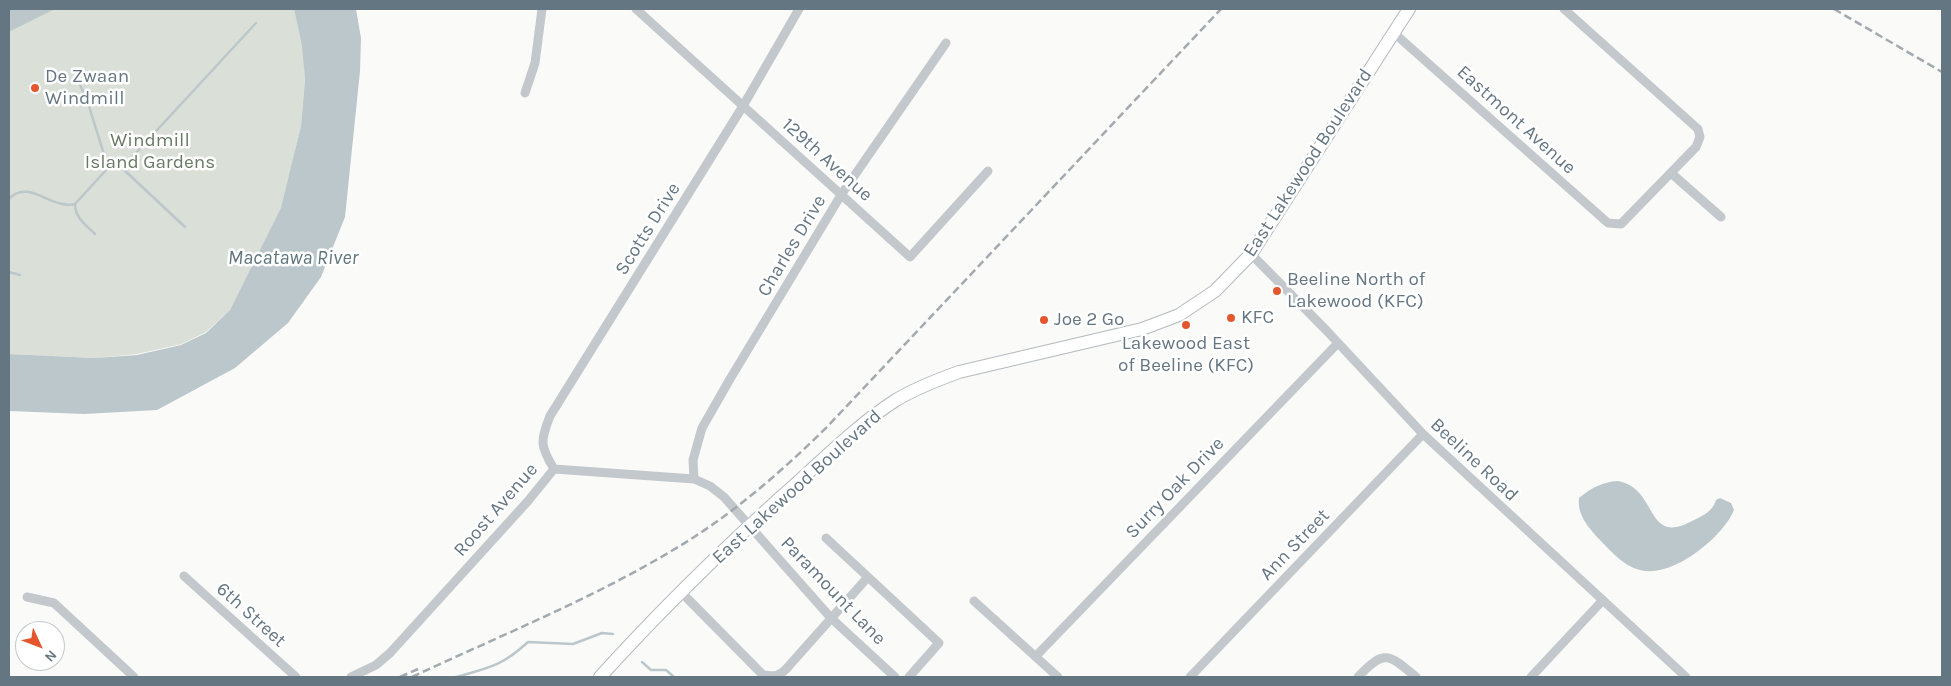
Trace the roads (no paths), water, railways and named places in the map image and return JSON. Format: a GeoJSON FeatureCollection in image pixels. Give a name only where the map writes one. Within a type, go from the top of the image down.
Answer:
{"type":"FeatureCollection","features":[{"type":"Feature","properties":{"kind":"main road","name":"East Lakewood Boulevard"},"geometry":{"type":"LineString","coordinates":[[600,677],[680,592],[750,526],[873,416],[912,392],[958,372],[1142,329],[1179,315],[1215,290],[1251,254],[1409,9]]}},
{"type":"Feature","properties":{"kind":"street"},"geometry":{"type":"LineString","coordinates":[[525,93],[535,63],[542,9]]}},
{"type":"Feature","properties":{"kind":"street","name":"129th Avenue"},"geometry":{"type":"LineString","coordinates":[[636,9],[910,258],[988,171]]}},
{"type":"Feature","properties":{"kind":"street","name":"Scotts Drive"},"geometry":{"type":"LineString","coordinates":[[554,469],[545,454],[542,436],[550,416],[743,106],[799,9]]}},
{"type":"Feature","properties":{"kind":"street"},"geometry":{"type":"LineString","coordinates":[[1564,9],[1698,129],[1700,137],[1696,147],[1672,173],[1721,218]]}},
{"type":"Feature","properties":{"kind":"street","name":"Eastmont Avenue"},"geometry":{"type":"LineString","coordinates":[[1394,33],[1608,223],[1621,224],[1672,173]]}},
{"type":"Feature","properties":{"kind":"street","name":"Charles Drive"},"geometry":{"type":"LineString","coordinates":[[694,479],[693,460],[702,428],[842,195],[946,43]]}},
{"type":"Feature","properties":{"kind":"street","name":"Beeline Road"},"geometry":{"type":"LineString","coordinates":[[1251,254],[1423,434],[1686,677]]}},
{"type":"Feature","properties":{"kind":"street","name":"Surry Oak Drive"},"geometry":{"type":"LineString","coordinates":[[1036,656],[1338,343]]}},
{"type":"Feature","properties":{"kind":"street","name":"Ann Street"},"geometry":{"type":"LineString","coordinates":[[1190,677],[1423,434]]}},
{"type":"Feature","properties":{"kind":"street","name":"Roost Avenue"},"geometry":{"type":"LineString","coordinates":[[351,677],[376,664],[390,653],[528,501],[554,469],[694,479],[710,486],[724,497],[750,526]]}},
{"type":"Feature","properties":{"kind":"street","name":"Paramount Lane"},"geometry":{"type":"LineString","coordinates":[[750,526],[832,618],[895,677]]}},
{"type":"Feature","properties":{"kind":"street"},"geometry":{"type":"LineString","coordinates":[[826,538],[939,643],[908,677]]}},
{"type":"Feature","properties":{"kind":"street","name":"6th Street"},"geometry":{"type":"LineString","coordinates":[[184,576],[296,677]]}},
{"type":"Feature","properties":{"kind":"street"},"geometry":{"type":"LineString","coordinates":[[680,592],[763,674],[773,676],[782,674],[868,577]]}},
{"type":"Feature","properties":{"kind":"street"},"geometry":{"type":"LineString","coordinates":[[27,597],[54,603],[134,677]]}},
{"type":"Feature","properties":{"kind":"street"},"geometry":{"type":"LineString","coordinates":[[1531,677],[1603,600]]}},
{"type":"Feature","properties":{"kind":"street"},"geometry":{"type":"LineString","coordinates":[[974,601],[1058,677]]}},
{"type":"Feature","properties":{"kind":"street"},"geometry":{"type":"LineString","coordinates":[[1358,677],[1371,663],[1380,657],[1393,658],[1416,677]]}},
{"type":"Feature","properties":{"kind":"water"},"geometry":{"type":"Polygon","coordinates":[[[55,9],[9,32],[9,10],[55,9]]]}},
{"type":"Feature","properties":{"kind":"water","name":"Macatawa River"},"geometry":{"type":"Polygon","coordinates":[[[294,9],[356,9],[361,38],[360,71],[345,217],[321,277],[288,323],[235,368],[157,410],[84,414],[9,411],[9,354],[95,358],[137,355],[181,345],[206,333],[230,310],[281,208],[301,126],[305,79],[302,45],[294,9]]]}},
{"type":"Feature","properties":{"kind":"water"},"geometry":{"type":"Polygon","coordinates":[[[1618,481],[1631,486],[1640,494],[1659,522],[1667,527],[1678,527],[1694,520],[1708,512],[1716,500],[1720,498],[1731,503],[1734,510],[1719,532],[1695,554],[1667,568],[1653,571],[1640,570],[1622,561],[1607,548],[1594,534],[1581,515],[1579,498],[1583,494],[1602,484],[1618,481]]]}},
{"type":"Feature","properties":{"kind":"waterway"},"geometry":{"type":"LineString","coordinates":[[76,76],[87,100],[108,167],[122,168],[256,23]]}},
{"type":"Feature","properties":{"kind":"waterway"},"geometry":{"type":"LineString","coordinates":[[9,199],[16,193],[24,192],[66,205],[75,204],[108,168]]}},
{"type":"Feature","properties":{"kind":"waterway"},"geometry":{"type":"LineString","coordinates":[[122,168],[185,227]]}},
{"type":"Feature","properties":{"kind":"waterway"},"geometry":{"type":"LineString","coordinates":[[75,204],[79,217],[95,234]]}},
{"type":"Feature","properties":{"kind":"waterway"},"geometry":{"type":"LineString","coordinates":[[9,272],[20,275]]}},
{"type":"Feature","properties":{"kind":"waterway"},"geometry":{"type":"LineString","coordinates":[[456,677],[495,665],[528,642],[573,644],[602,633],[613,634]]}},
{"type":"Feature","properties":{"kind":"waterway"},"geometry":{"type":"LineString","coordinates":[[642,662],[651,670],[666,670],[674,677]]}},
{"type":"Feature","properties":{"kind":"railway"},"geometry":{"type":"LineString","coordinates":[[412,677],[606,587],[690,540],[751,495],[826,428],[1221,9]]}},
{"type":"Feature","properties":{"kind":"railway"},"geometry":{"type":"LineString","coordinates":[[1834,9],[1942,72]]}},
{"type":"Feature","properties":{"kind":"railway"},"geometry":{"type":"LineString","coordinates":[[400,677],[418,669]]}},
{"type":"Feature","properties":{"kind":"place","name":"De Zwaan Windmill"},"geometry":{"type":"Point","coordinates":[35,88]}},
{"type":"Feature","properties":{"kind":"place","name":"Beeline North of Lakewood (KFC)"},"geometry":{"type":"Point","coordinates":[1277,291]}},
{"type":"Feature","properties":{"kind":"place","name":"KFC"},"geometry":{"type":"Point","coordinates":[1231,318]}},
{"type":"Feature","properties":{"kind":"place","name":"Joe 2 Go"},"geometry":{"type":"Point","coordinates":[1044,320]}},
{"type":"Feature","properties":{"kind":"place","name":"Lakewood East of Beeline (KFC)"},"geometry":{"type":"Point","coordinates":[1186,325]}},
{"type":"Feature","properties":{"kind":"park label","name":"Windmill Island Gardens"},"geometry":{"type":"Point","coordinates":[150,152]}}]}
